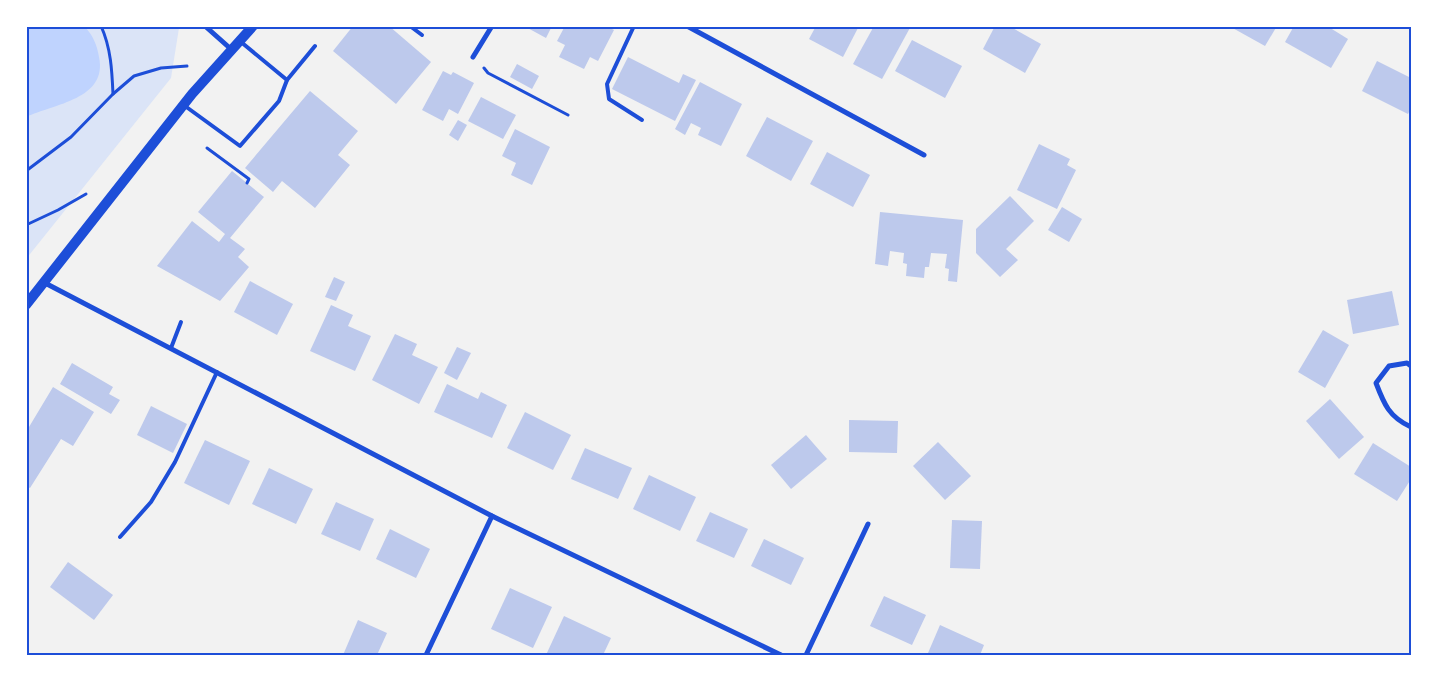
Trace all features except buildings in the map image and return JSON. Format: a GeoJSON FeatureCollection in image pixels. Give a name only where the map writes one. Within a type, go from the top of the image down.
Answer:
{"type":"FeatureCollection","features":[{"type":"Feature","properties":{"kind":"main road"},"geometry":{"type":"LineString","coordinates":[[26,305],[183,105],[253,26]]}},
{"type":"Feature","properties":{"kind":"street"},"geometry":{"type":"LineString","coordinates":[[205,26],[232,50]]}},
{"type":"Feature","properties":{"kind":"street"},"geometry":{"type":"LineString","coordinates":[[473,57],[492,26]]}},
{"type":"Feature","properties":{"kind":"street"},"geometry":{"type":"LineString","coordinates":[[687,26],[924,155]]}},
{"type":"Feature","properties":{"kind":"street"},"geometry":{"type":"LineString","coordinates":[[45,283],[492,516],[781,655]]}},
{"type":"Feature","properties":{"kind":"street"},"geometry":{"type":"LineString","coordinates":[[1411,366],[1407,364],[1389,366],[1376,383],[1385,406],[1399,422],[1411,427]]}},
{"type":"Feature","properties":{"kind":"street"},"geometry":{"type":"LineString","coordinates":[[426,655],[492,516]]}},
{"type":"Feature","properties":{"kind":"street"},"geometry":{"type":"LineString","coordinates":[[806,655],[868,524]]}},
{"type":"Feature","properties":{"kind":"lane"},"geometry":{"type":"LineString","coordinates":[[410,26],[422,34]]}},
{"type":"Feature","properties":{"kind":"lane"},"geometry":{"type":"LineString","coordinates":[[634,26],[607,84],[609,99],[642,120]]}},
{"type":"Feature","properties":{"kind":"lane"},"geometry":{"type":"LineString","coordinates":[[240,40],[287,80]]}},
{"type":"Feature","properties":{"kind":"lane"},"geometry":{"type":"LineString","coordinates":[[183,105],[240,146],[279,101],[287,80],[315,46]]}},
{"type":"Feature","properties":{"kind":"lane"},"geometry":{"type":"LineString","coordinates":[[171,348],[181,322]]}},
{"type":"Feature","properties":{"kind":"lane"},"geometry":{"type":"LineString","coordinates":[[120,537],[151,502],[175,462],[217,372]]}},
{"type":"Feature","properties":{"kind":"path"},"geometry":{"type":"LineString","coordinates":[[101,26],[112,64],[113,94]]}},
{"type":"Feature","properties":{"kind":"path"},"geometry":{"type":"LineString","coordinates":[[473,57],[488,73],[568,115]]}},
{"type":"Feature","properties":{"kind":"path"},"geometry":{"type":"LineString","coordinates":[[26,171],[71,137],[113,94],[134,76],[161,68],[187,66]]}},
{"type":"Feature","properties":{"kind":"path"},"geometry":{"type":"LineString","coordinates":[[207,148],[249,179],[247,183]]}},
{"type":"Feature","properties":{"kind":"path"},"geometry":{"type":"LineString","coordinates":[[26,225],[86,194]]}},
{"type":"Feature","properties":{"kind":"shaded area"},"geometry":{"type":"Polygon","coordinates":[[[26,26],[177,26],[179,28],[171,78],[26,259],[26,26]]]}},
{"type":"Feature","properties":{"kind":"water"},"geometry":{"type":"Polygon","coordinates":[[[26,26],[84,26],[96,44],[100,71],[95,82],[87,91],[76,98],[26,117],[26,26]]]}}]}
